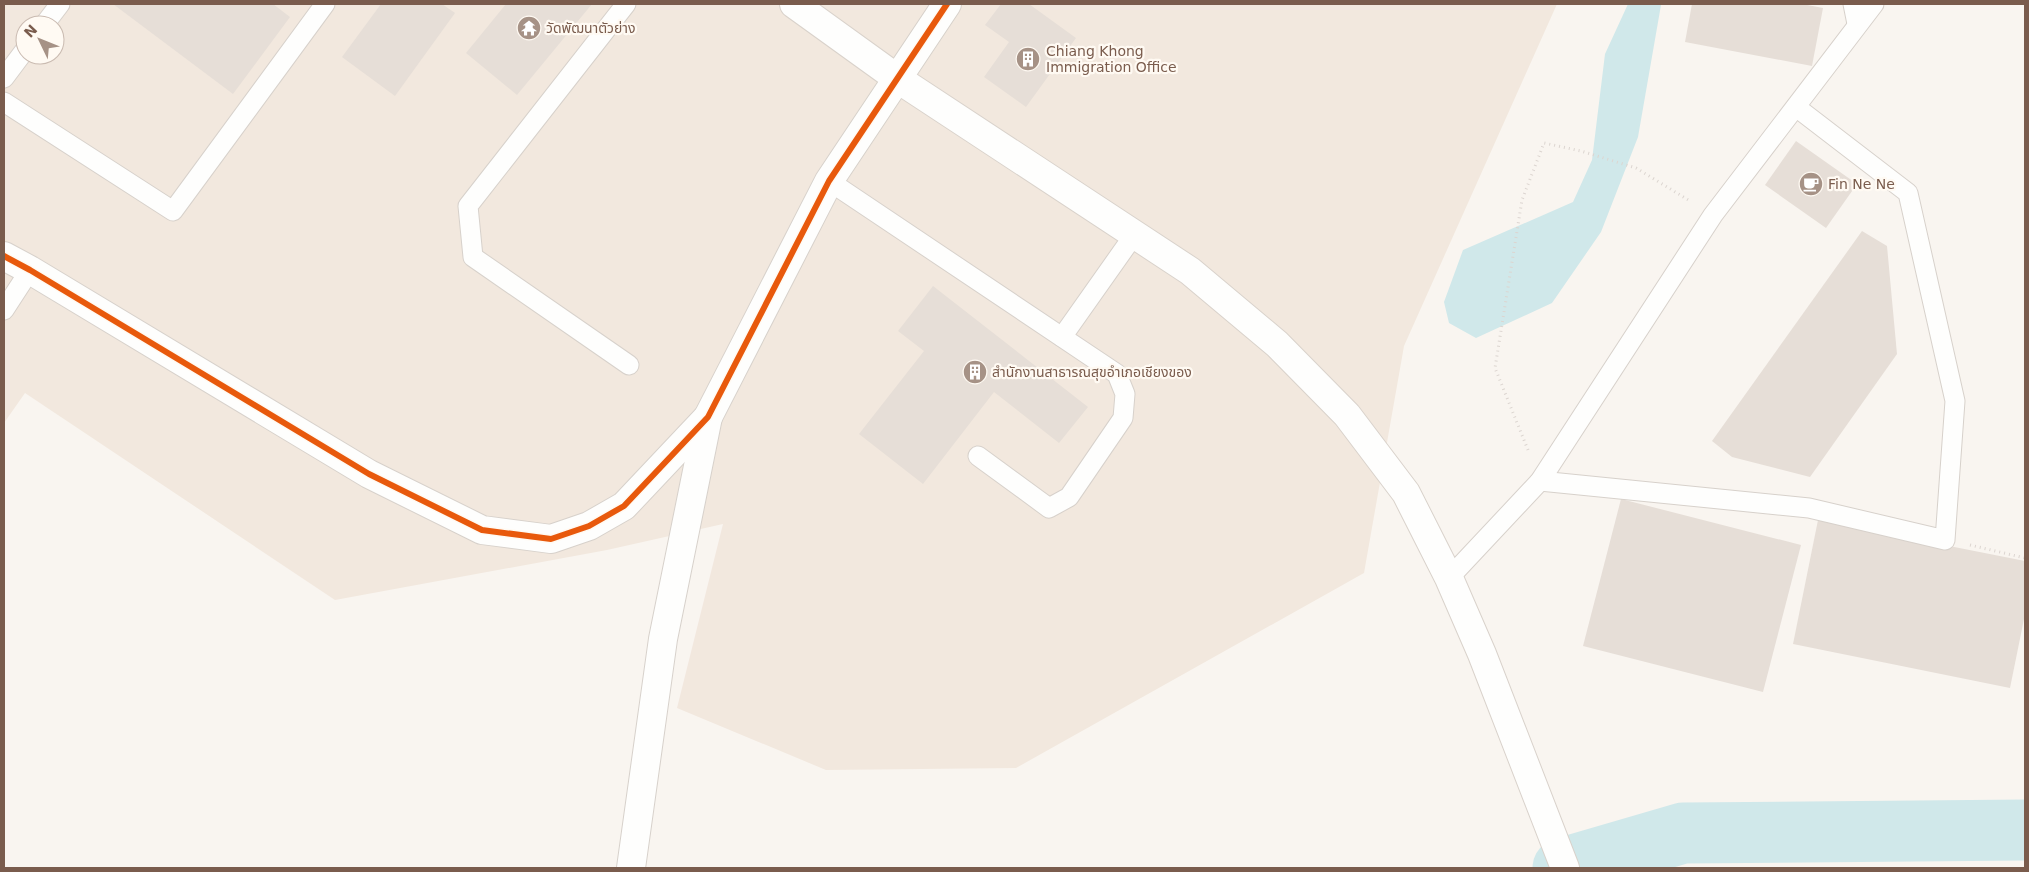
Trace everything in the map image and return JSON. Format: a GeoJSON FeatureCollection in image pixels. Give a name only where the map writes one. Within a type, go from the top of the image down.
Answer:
{"type":"FeatureCollection","features":[{"type":"Feature","properties":{"kind":"street"},"geometry":{"type":"LineString","coordinates":[[794,4],[898,79],[1190,271],[1277,344],[1347,415],[1406,494],[1449,578],[1482,654],[1565,868]]}},
{"type":"Feature","properties":{"kind":"street"},"geometry":{"type":"LineString","coordinates":[[631,868],[663,639],[708,417],[830,181],[948,4]]}},
{"type":"Feature","properties":{"kind":"street"},"geometry":{"type":"LineString","coordinates":[[4,256],[370,474],[482,530],[551,539],[588,526],[624,506],[708,417]]}},
{"type":"Feature","properties":{"kind":"lane"},"geometry":{"type":"LineString","coordinates":[[52,15],[60,4]]}},
{"type":"Feature","properties":{"kind":"lane"},"geometry":{"type":"LineString","coordinates":[[626,4],[468,206],[473,257],[630,365]]}},
{"type":"Feature","properties":{"kind":"lane"},"geometry":{"type":"LineString","coordinates":[[1853,4],[1857,24]]}},
{"type":"Feature","properties":{"kind":"lane"},"geometry":{"type":"LineString","coordinates":[[1449,578],[1540,481],[1713,215],[1874,4]]}},
{"type":"Feature","properties":{"kind":"lane"},"geometry":{"type":"LineString","coordinates":[[4,102],[173,211],[317,7]]}},
{"type":"Feature","properties":{"kind":"lane"},"geometry":{"type":"LineString","coordinates":[[4,78],[15,63]]}},
{"type":"Feature","properties":{"kind":"lane"},"geometry":{"type":"LineString","coordinates":[[1540,481],[1809,508],[1945,540],[1954,401],[1908,194],[1796,107]]}},
{"type":"Feature","properties":{"kind":"lane"},"geometry":{"type":"LineString","coordinates":[[830,181],[1117,374],[1125,394],[1123,418],[1069,497],[1049,508],[978,456]]}},
{"type":"Feature","properties":{"kind":"lane"},"geometry":{"type":"LineString","coordinates":[[1062,336],[1134,235]]}},
{"type":"Feature","properties":{"kind":"lane"},"geometry":{"type":"LineString","coordinates":[[4,310],[30,270]]}},
{"type":"Feature","properties":{"kind":"path"},"geometry":{"type":"LineString","coordinates":[[1540,481],[1495,368],[1522,200],[1544,143],[1581,151],[1636,168],[1713,215]]}},
{"type":"Feature","properties":{"kind":"path"},"geometry":{"type":"LineString","coordinates":[[1945,540],[2025,558]]}},
{"type":"Feature","properties":{"kind":"shaded area"},"geometry":{"type":"Polygon","coordinates":[[[4,4],[1557,4],[1404,346],[1364,573],[1016,768],[826,770],[677,708],[723,524],[607,550],[335,600],[25,393],[4,423],[4,4]]]}},
{"type":"Feature","properties":{"kind":"water"},"geometry":{"type":"Polygon","coordinates":[[[1628,4],[1661,5],[1638,137],[1601,232],[1552,303],[1476,338],[1449,323],[1444,302],[1463,250],[1573,202],[1592,160],[1605,54],[1628,4]]]}},
{"type":"Feature","properties":{"kind":"building"},"geometry":{"type":"Polygon","coordinates":[[[113,4],[273,4],[290,17],[233,94],[113,4]]]}},
{"type":"Feature","properties":{"kind":"building"},"geometry":{"type":"Polygon","coordinates":[[[381,4],[442,4],[455,13],[395,96],[342,57],[381,4]]]}},
{"type":"Feature","properties":{"kind":"building","name":"วัดพัฒนาตัวย่าง"},"geometry":{"type":"Polygon","coordinates":[[[506,4],[592,4],[517,95],[466,53],[506,4]]]}},
{"type":"Feature","properties":{"kind":"building","name":"Chiang Khong Immigration Office"},"geometry":{"type":"Polygon","coordinates":[[[1001,4],[1029,4],[1076,38],[1026,107],[984,77],[1009,42],[985,25],[1001,4]]]}},
{"type":"Feature","properties":{"kind":"building"},"geometry":{"type":"Polygon","coordinates":[[[1692,4],[1802,4],[1823,8],[1812,66],[1685,42],[1692,4]]]}},
{"type":"Feature","properties":{"kind":"building","name":"Fin Ne Ne"},"geometry":{"type":"Polygon","coordinates":[[[1796,141],[1857,184],[1826,228],[1765,185],[1796,141]]]}},
{"type":"Feature","properties":{"kind":"building"},"geometry":{"type":"Polygon","coordinates":[[[1862,231],[1887,246],[1897,354],[1810,477],[1732,457],[1712,441],[1862,231]]]}},
{"type":"Feature","properties":{"kind":"building","name":"สำนักงานสาธารณสุขอำเภอเชียงของ"},"geometry":{"type":"Polygon","coordinates":[[[933,286],[1088,407],[1059,443],[994,392],[923,484],[859,434],[924,351],[898,331],[933,286]]]}},
{"type":"Feature","properties":{"kind":"building"},"geometry":{"type":"Polygon","coordinates":[[[1621,499],[1801,545],[1763,692],[1583,646],[1621,499]]]}},
{"type":"Feature","properties":{"kind":"building"},"geometry":{"type":"Polygon","coordinates":[[[1818,520],[2025,561],[2025,614],[2010,688],[1793,644],[1818,520]]]}},
{"type":"Feature","properties":{"kind":"waterway"},"geometry":{"type":"LineString","coordinates":[[1563,868],[1683,833],[2025,830]]}},
{"type":"Feature","properties":{"kind":"cycle path"},"geometry":{"type":"LineString","coordinates":[[4,256],[369,474],[482,530],[551,539],[589,526],[624,506],[708,417],[829,181],[947,4]]}},
{"type":"Feature","properties":{"kind":"place","name":"วัดพัฒนาตัวย่าง"},"geometry":{"type":"Point","coordinates":[529,28]}},
{"type":"Feature","properties":{"kind":"place","name":"Chiang Khong Immigration Office"},"geometry":{"type":"Point","coordinates":[1028,59]}},
{"type":"Feature","properties":{"kind":"place","name":"Fin Ne Ne"},"geometry":{"type":"Point","coordinates":[1811,184]}},
{"type":"Feature","properties":{"kind":"place","name":"สำนักงานสาธารณสุขอำเภอเชียงของ"},"geometry":{"type":"Point","coordinates":[975,372]}}]}
